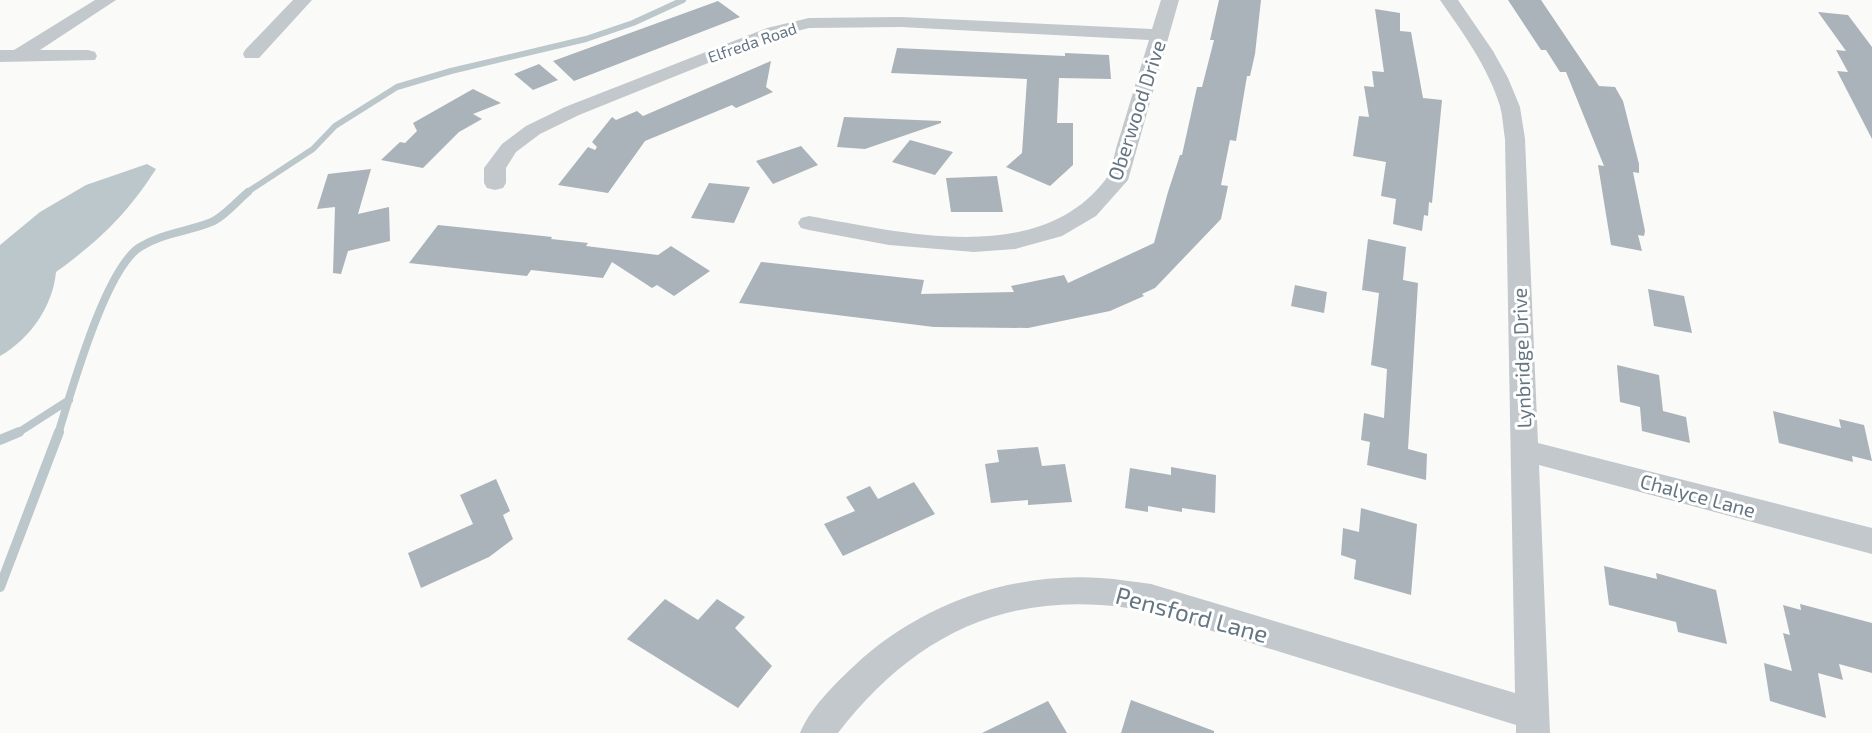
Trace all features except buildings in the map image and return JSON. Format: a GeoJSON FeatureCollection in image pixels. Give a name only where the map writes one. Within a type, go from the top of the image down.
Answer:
{"type":"FeatureCollection","features":[{"type":"Feature","properties":{"kind":"street"},"geometry":{"type":"LineString","coordinates":[[9,56],[107,0]]}},
{"type":"Feature","properties":{"kind":"street"},"geometry":{"type":"LineString","coordinates":[[252,54],[303,0]]}},
{"type":"Feature","properties":{"kind":"street","name":"Oberwood Drive"},"geometry":{"type":"LineString","coordinates":[[809,223],[904,239],[986,245],[1016,242],[1069,223],[1106,196],[1117,180],[1170,0]]}},
{"type":"Feature","properties":{"kind":"street","name":"Lynbridge Drive"},"geometry":{"type":"LineString","coordinates":[[1449,0],[1484,53],[1504,90],[1511,109],[1515,139],[1532,724]]}},
{"type":"Feature","properties":{"kind":"street","name":"Elfreda Road"},"geometry":{"type":"LineString","coordinates":[[495,183],[495,168],[509,148],[533,130],[572,111],[767,33],[809,23],[901,22],[1161,34]]}},
{"type":"Feature","properties":{"kind":"street"},"geometry":{"type":"LineString","coordinates":[[9,56],[88,56]]}},
{"type":"Feature","properties":{"kind":"street","name":"Chalyce Lane"},"geometry":{"type":"LineString","coordinates":[[1524,450],[1872,541]]}},
{"type":"Feature","properties":{"kind":"street","name":"Pensford Lane"},"geometry":{"type":"LineString","coordinates":[[818,733],[843,699],[886,657],[909,639],[980,606],[1044,591],[1097,590],[1151,598],[1532,724]]}},
{"type":"Feature","properties":{"kind":"shaded area"},"geometry":{"type":"Polygon","coordinates":[[[147,164],[156,169],[134,200],[86,249],[56,272],[50,297],[38,320],[21,340],[0,356],[0,245],[40,212],[86,185],[147,164]]]}},
{"type":"Feature","properties":{"kind":"waterway"},"geometry":{"type":"LineString","coordinates":[[246,193],[313,149],[335,126],[397,87],[451,71],[586,39],[633,23],[683,0]]}},
{"type":"Feature","properties":{"kind":"waterway"},"geometry":{"type":"LineString","coordinates":[[68,400],[102,305],[127,260],[140,247],[149,242],[214,221],[248,192]]}},
{"type":"Feature","properties":{"kind":"waterway"},"geometry":{"type":"LineString","coordinates":[[16,434],[68,400]]}},
{"type":"Feature","properties":{"kind":"waterway"},"geometry":{"type":"LineString","coordinates":[[58,434],[68,400]]}},
{"type":"Feature","properties":{"kind":"waterway"},"geometry":{"type":"LineString","coordinates":[[0,440],[19,432]]}},
{"type":"Feature","properties":{"kind":"waterway"},"geometry":{"type":"LineString","coordinates":[[0,587],[59,432]]}}]}
